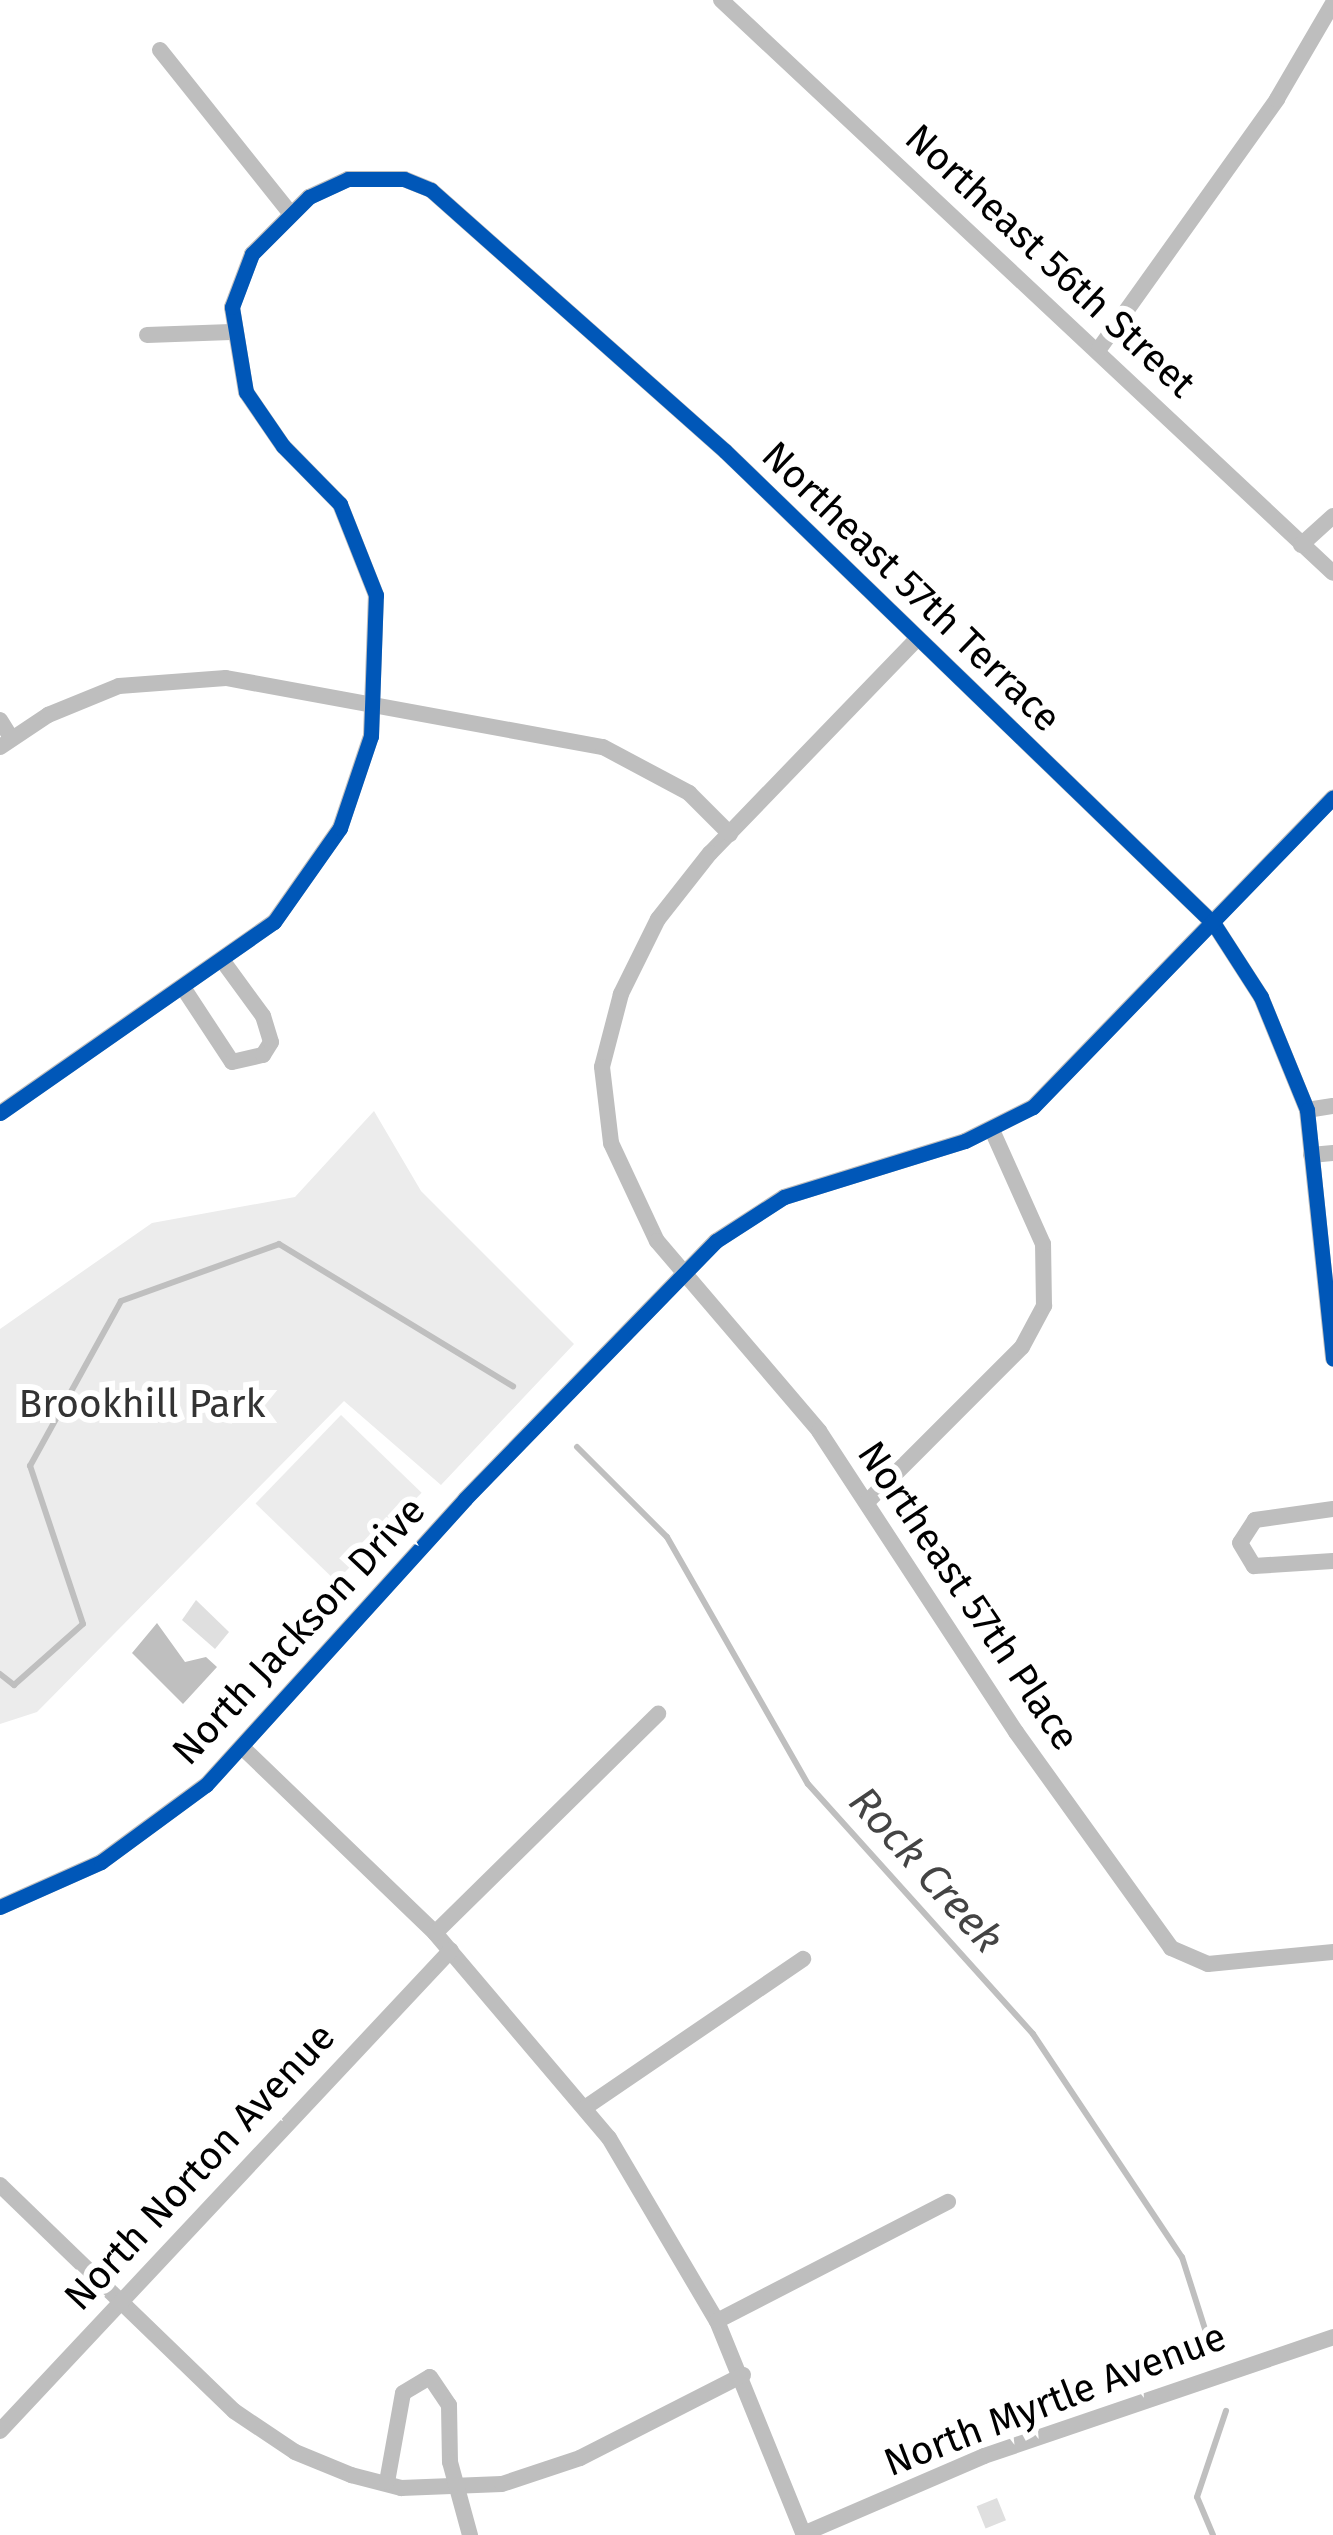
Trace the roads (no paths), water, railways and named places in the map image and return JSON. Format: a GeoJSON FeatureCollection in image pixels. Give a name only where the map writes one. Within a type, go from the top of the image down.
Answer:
{"type":"FeatureCollection","features":[{"type":"Feature","properties":{"kind":"street","name":"Northeast 56th Street"},"geometry":{"type":"LineString","coordinates":[[721,0],[1333,573]]}},
{"type":"Feature","properties":{"kind":"street"},"geometry":{"type":"LineString","coordinates":[[1099,349],[1276,99],[1333,3]]}},
{"type":"Feature","properties":{"kind":"street"},"geometry":{"type":"LineString","coordinates":[[160,50],[290,213]]}},
{"type":"Feature","properties":{"kind":"street","name":"Northeast 57th Terrace"},"geometry":{"type":"LineString","coordinates":[[231,332],[252,254],[290,213],[347,179],[404,179],[431,190],[725,452],[915,641],[1214,924],[1261,997],[1307,1110],[1333,1359]]}},
{"type":"Feature","properties":{"kind":"street"},"geometry":{"type":"LineString","coordinates":[[0,1113],[274,922],[321,862],[355,792],[375,704],[376,595],[356,533],[320,478],[262,421],[231,332],[147,335]]}},
{"type":"Feature","properties":{"kind":"street"},"geometry":{"type":"LineString","coordinates":[[1301,545],[1333,516]]}},
{"type":"Feature","properties":{"kind":"street","name":"Northeast 57th Place"},"geometry":{"type":"LineString","coordinates":[[915,641],[730,834],[644,943],[602,1067],[626,1187],[682,1273],[783,1384],[867,1502],[1016,1732],[1171,1948],[1190,1962],[1333,1952]]}},
{"type":"Feature","properties":{"kind":"street"},"geometry":{"type":"LineString","coordinates":[[0,721],[6,743],[90,696],[180,676],[375,704],[603,747],[689,793],[730,834]]}},
{"type":"Feature","properties":{"kind":"street","name":"North Jackson Drive"},"geometry":{"type":"LineString","coordinates":[[0,1907],[62,1882],[155,1826],[243,1748],[682,1273],[784,1197],[992,1130],[1068,1079],[1333,796]]}},
{"type":"Feature","properties":{"kind":"street"},"geometry":{"type":"LineString","coordinates":[[184,989],[232,1062],[263,1055],[271,1042],[263,1016],[222,960]]}},
{"type":"Feature","properties":{"kind":"street"},"geometry":{"type":"LineString","coordinates":[[1307,1110],[1333,1106]]}},
{"type":"Feature","properties":{"kind":"street"},"geometry":{"type":"LineString","coordinates":[[867,1502],[1022,1347],[1044,1306],[1043,1244],[992,1130]]}},
{"type":"Feature","properties":{"kind":"street"},"geometry":{"type":"LineString","coordinates":[[1311,1155],[1333,1153]]}},
{"type":"Feature","properties":{"kind":"street"},"geometry":{"type":"LineString","coordinates":[[1333,1509],[1256,1520],[1240,1543],[1254,1566],[1333,1561]]}},
{"type":"Feature","properties":{"kind":"street"},"geometry":{"type":"LineString","coordinates":[[435,1933],[658,1714]]}},
{"type":"Feature","properties":{"kind":"street"},"geometry":{"type":"LineString","coordinates":[[243,1748],[435,1933],[586,2107],[717,2321],[743,2375],[804,2535]]}},
{"type":"Feature","properties":{"kind":"street","name":"North Norton Avenue"},"geometry":{"type":"LineString","coordinates":[[0,2431],[119,2298],[451,1950]]}},
{"type":"Feature","properties":{"kind":"street"},"geometry":{"type":"LineString","coordinates":[[586,2107],[803,1959]]}},
{"type":"Feature","properties":{"kind":"street"},"geometry":{"type":"LineString","coordinates":[[0,2185],[264,2433],[351,2475],[460,2490],[580,2458],[743,2375]]}},
{"type":"Feature","properties":{"kind":"street"},"geometry":{"type":"LineString","coordinates":[[717,2321],[948,2202]]}},
{"type":"Feature","properties":{"kind":"street","name":"North Myrtle Avenue"},"geometry":{"type":"LineString","coordinates":[[804,2535],[984,2456],[1333,2337]]}},
{"type":"Feature","properties":{"kind":"street"},"geometry":{"type":"LineString","coordinates":[[387,2482],[403,2393],[430,2377],[449,2405],[450,2462],[470,2535]]}},
{"type":"Feature","properties":{"kind":"waterway","name":"Rock Creek"},"geometry":{"type":"LineString","coordinates":[[0,1674],[14,1685],[83,1624],[30,1466],[121,1301],[279,1244],[513,1386]]}},
{"type":"Feature","properties":{"kind":"waterway","name":"Rock Creek"},"geometry":{"type":"LineString","coordinates":[[577,1447],[667,1537],[808,1784],[1033,2034],[1182,2257],[1210,2345]]}},
{"type":"Feature","properties":{"kind":"waterway","name":"Rock Creek"},"geometry":{"type":"LineString","coordinates":[[1213,2535],[1197,2497],[1226,2411]]}},
{"type":"Feature","properties":{"kind":"park label","name":"Brookhill Park"},"geometry":{"type":"Point","coordinates":[142,1404]}}]}
